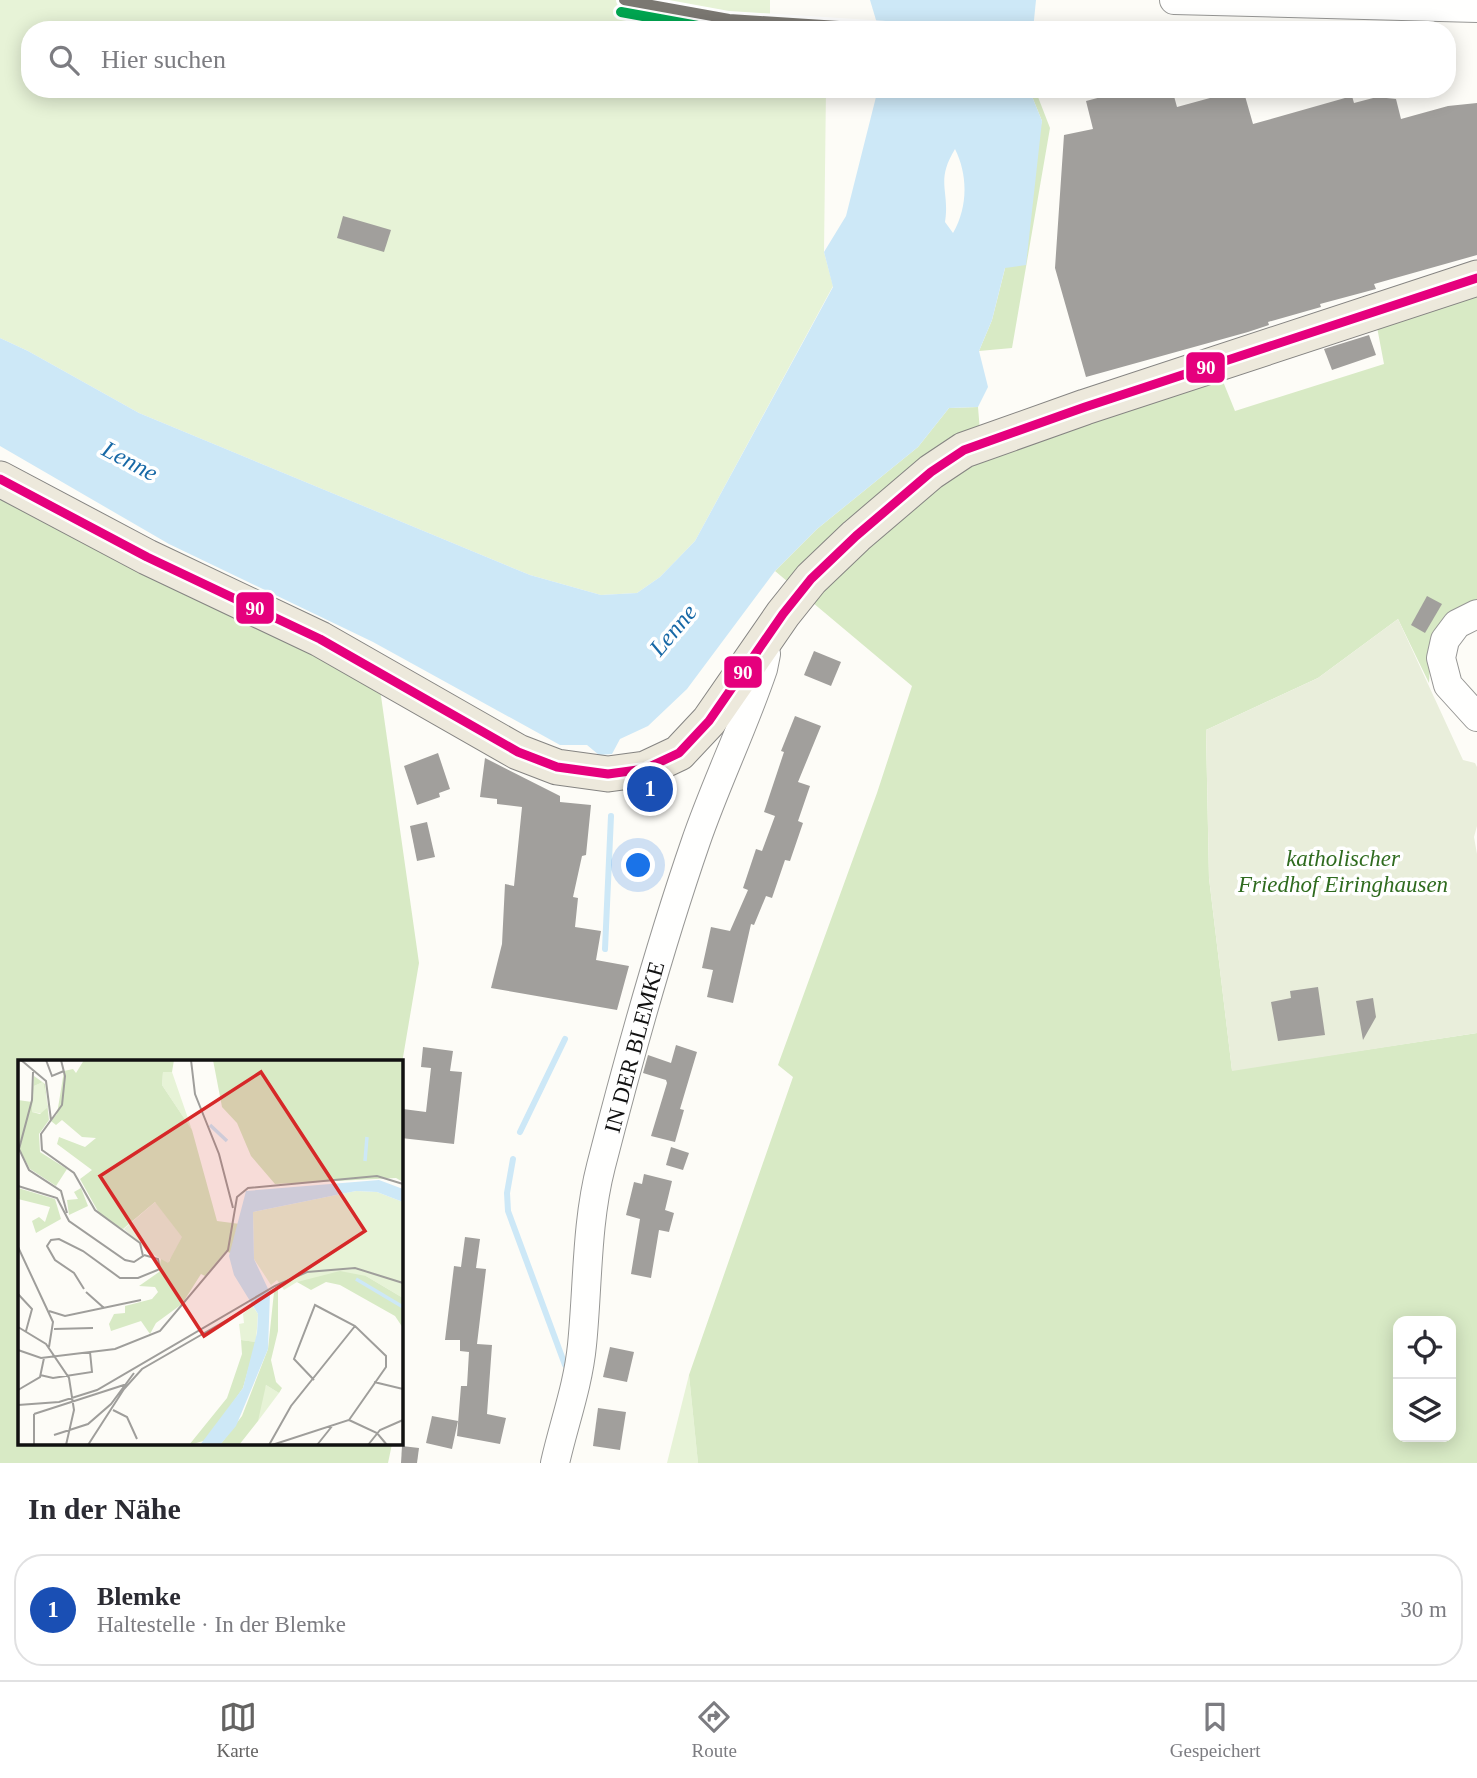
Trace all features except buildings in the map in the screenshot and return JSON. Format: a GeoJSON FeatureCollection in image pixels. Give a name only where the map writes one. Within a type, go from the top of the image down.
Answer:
{"type":"FeatureCollection","features":[{"type":"Feature","properties":{"kind":"main road"},"geometry":{"type":"LineString","coordinates":[[0,479],[124,545],[320,639],[518,752],[564,768],[608,774],[645,769],[679,752],[709,721],[788,608],[820,571],[856,536],[931,472],[964,450],[1085,407],[1477,278]]}},
{"type":"Feature","properties":{"kind":"street"},"geometry":{"type":"LineString","coordinates":[[1174,0],[1477,8]]}},
{"type":"Feature","properties":{"kind":"street"},"geometry":{"type":"LineString","coordinates":[[1477,614],[1457,624],[1445,640],[1441,657],[1448,685],[1477,718]]}},
{"type":"Feature","properties":{"kind":"street","name":"IN DER BLEMKE"},"geometry":{"type":"LineString","coordinates":[[555,1463],[577,1383],[590,1244],[601,1168],[615,1110],[683,879],[721,773],[764,669],[766,654],[763,645]]}},
{"type":"Feature","properties":{"kind":"green space"},"geometry":{"type":"Polygon","coordinates":[[[0,0],[770,0],[770,21],[21,21],[21,98],[826,98],[824,252],[833,286],[695,541],[660,577],[637,593],[601,595],[530,575],[139,413],[0,338],[0,0]]]}},
{"type":"Feature","properties":{"kind":"green space"},"geometry":{"type":"Polygon","coordinates":[[[1033,98],[1038,98],[1050,128],[1012,348],[979,351],[992,320],[1042,121],[1033,98]]]}},
{"type":"Feature","properties":{"kind":"green space"},"geometry":{"type":"Polygon","coordinates":[[[1477,295],[1477,606],[1431,645],[1429,683],[1398,619],[1318,678],[1206,730],[1209,878],[1232,1070],[1477,1033],[1477,1463],[698,1463],[689,1375],[793,1077],[778,1065],[877,793],[912,686],[775,571],[817,529],[918,447],[949,408],[978,407],[982,456],[1222,379],[1235,411],[1384,364],[1377,327],[1477,295]]]}},
{"type":"Feature","properties":{"kind":"green space"},"geometry":{"type":"Polygon","coordinates":[[[0,486],[379,682],[419,963],[402,1063],[402,1060],[18,1060],[18,1446],[392,1446],[388,1463],[0,1463],[0,486]]]}},
{"type":"Feature","properties":{"kind":"green space","name":"katholischer Friedhof Eiringhausen"},"geometry":{"type":"Polygon","coordinates":[[[1398,619],[1463,760],[1475,763],[1477,767],[1477,826],[1474,837],[1477,854],[1477,1033],[1232,1071],[1209,878],[1206,730],[1318,678],[1398,619]]]}},
{"type":"Feature","properties":{"kind":"green space"},"geometry":{"type":"Polygon","coordinates":[[[689,1375],[698,1463],[667,1463],[689,1375]]]}},
{"type":"Feature","properties":{"kind":"water"},"geometry":{"type":"Polygon","coordinates":[[[870,0],[1036,0],[1034,21],[876,21],[870,0]]]}},
{"type":"Feature","properties":{"kind":"water","name":"Lenne"},"geometry":{"type":"Polygon","coordinates":[[[876,98],[1033,98],[1042,121],[1026,265],[1005,268],[992,320],[979,351],[988,387],[978,407],[949,408],[918,447],[817,529],[775,571],[687,689],[648,726],[620,739],[612,754],[599,755],[587,745],[560,745],[373,642],[169,544],[0,446],[0,338],[139,413],[530,575],[601,595],[637,593],[660,577],[695,541],[833,287],[824,252],[846,216],[876,98]],[[955,149],[944,178],[945,222],[953,233],[964,202],[962,169],[955,149]]]}},
{"type":"Feature","properties":{"kind":"waterway"},"geometry":{"type":"LineString","coordinates":[[605,949],[611,816]]}},
{"type":"Feature","properties":{"kind":"waterway"},"geometry":{"type":"LineString","coordinates":[[520,1132],[565,1039]]}},
{"type":"Feature","properties":{"kind":"waterway"},"geometry":{"type":"LineString","coordinates":[[513,1159],[507,1193],[508,1211],[565,1365]]}},
{"type":"Feature","properties":{"kind":"transit line"},"geometry":{"type":"LineString","coordinates":[[624,0],[729,19],[760,21]]}},
{"type":"Feature","properties":{"kind":"transit line"},"geometry":{"type":"LineString","coordinates":[[621,12],[670,21]]}},
{"type":"Feature","properties":{"kind":"transit line","name":"90"},"geometry":{"type":"LineString","coordinates":[[0,479],[147,557],[320,639],[518,752],[557,767],[608,774],[645,769],[679,753],[709,721],[783,614],[811,579],[856,536],[931,472],[964,450],[1085,407],[1477,278]]}},
{"type":"Feature","properties":{"kind":"place","name":"Blemke"},"geometry":{"type":"Point","coordinates":[650,789]}}]}
